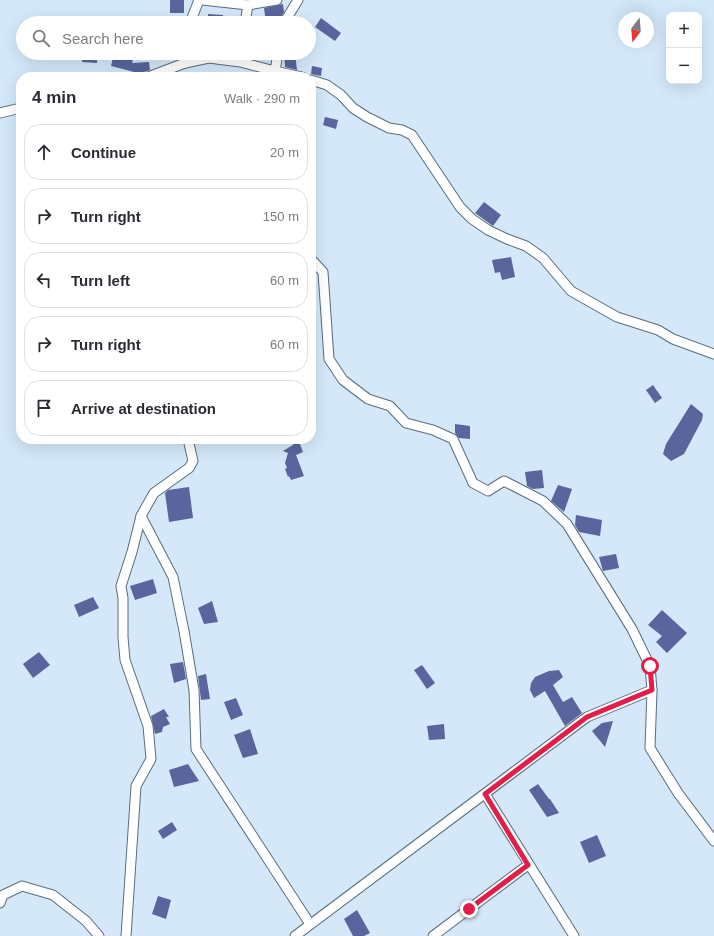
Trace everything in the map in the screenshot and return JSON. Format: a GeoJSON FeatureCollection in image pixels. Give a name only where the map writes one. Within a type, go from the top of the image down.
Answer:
{"type":"FeatureCollection","features":[{"type":"Feature","properties":{"kind":"street"},"geometry":{"type":"LineString","coordinates":[[193,16],[199,0]]}},
{"type":"Feature","properties":{"kind":"street"},"geometry":{"type":"LineString","coordinates":[[202,0],[248,6],[277,0]]}},
{"type":"Feature","properties":{"kind":"street"},"geometry":{"type":"LineString","coordinates":[[288,16],[298,0]]}},
{"type":"Feature","properties":{"kind":"street"},"geometry":{"type":"LineString","coordinates":[[246,16],[248,6]]}},
{"type":"Feature","properties":{"kind":"street"},"geometry":{"type":"LineString","coordinates":[[161,72],[185,63],[199,60]]}},
{"type":"Feature","properties":{"kind":"street"},"geometry":{"type":"LineString","coordinates":[[246,60],[269,72],[275,60]]}},
{"type":"Feature","properties":{"kind":"street"},"geometry":{"type":"LineString","coordinates":[[316,82],[327,85],[341,95],[353,108],[367,117],[389,128],[402,130],[412,135],[460,207],[472,219],[506,239],[526,246],[543,258],[571,291],[617,317],[658,330],[673,339],[714,354]]}},
{"type":"Feature","properties":{"kind":"street"},"geometry":{"type":"LineString","coordinates":[[0,113],[16,109]]}},
{"type":"Feature","properties":{"kind":"street"},"geometry":{"type":"LineString","coordinates":[[316,264],[323,272],[329,359],[344,380],[368,399],[390,406],[406,424],[433,430],[453,439],[473,483],[488,491],[504,481],[543,501],[567,524],[632,629],[650,666],[652,690],[650,748],[678,793],[714,841]]}},
{"type":"Feature","properties":{"kind":"street"},"geometry":{"type":"LineString","coordinates":[[126,936],[136,786],[151,759],[148,726],[125,660],[123,637],[123,598],[121,586],[132,552],[141,516],[154,493],[189,468],[193,461],[189,444]]}},
{"type":"Feature","properties":{"kind":"street"},"geometry":{"type":"LineString","coordinates":[[141,516],[173,577],[194,690],[196,749],[310,924]]}},
{"type":"Feature","properties":{"kind":"street"},"geometry":{"type":"LineString","coordinates":[[295,936],[587,717],[652,690]]}},
{"type":"Feature","properties":{"kind":"street"},"geometry":{"type":"LineString","coordinates":[[485,794],[528,865],[574,936]]}},
{"type":"Feature","properties":{"kind":"street"},"geometry":{"type":"LineString","coordinates":[[433,936],[528,865]]}},
{"type":"Feature","properties":{"kind":"street"},"geometry":{"type":"LineString","coordinates":[[0,903],[3,895],[22,886],[53,894],[86,921],[99,936]]}},
{"type":"Feature","properties":{"kind":"building"},"geometry":{"type":"Polygon","coordinates":[[[170,0],[184,0],[184,13],[170,13],[170,0]]]}},
{"type":"Feature","properties":{"kind":"building"},"geometry":{"type":"Polygon","coordinates":[[[283,4],[284,12],[282,16],[265,16],[264,8],[283,4]]]}},
{"type":"Feature","properties":{"kind":"building"},"geometry":{"type":"Polygon","coordinates":[[[208,14],[223,15],[223,16],[208,16],[208,14]]]}},
{"type":"Feature","properties":{"kind":"building"},"geometry":{"type":"Polygon","coordinates":[[[321,18],[341,33],[335,41],[316,28],[321,18]]]}},
{"type":"Feature","properties":{"kind":"building"},"geometry":{"type":"Polygon","coordinates":[[[82,60],[97,60],[97,63],[82,62],[82,60]]]}},
{"type":"Feature","properties":{"kind":"building"},"geometry":{"type":"Polygon","coordinates":[[[112,60],[133,60],[132,63],[149,62],[150,70],[144,72],[134,72],[111,66],[112,60]]]}},
{"type":"Feature","properties":{"kind":"building"},"geometry":{"type":"Polygon","coordinates":[[[284,60],[296,60],[297,70],[285,67],[284,60]]]}},
{"type":"Feature","properties":{"kind":"building"},"geometry":{"type":"Polygon","coordinates":[[[312,66],[322,68],[321,76],[316,75],[316,72],[311,72],[312,66]]]}},
{"type":"Feature","properties":{"kind":"building"},"geometry":{"type":"Polygon","coordinates":[[[325,117],[338,120],[336,129],[323,125],[325,117]]]}},
{"type":"Feature","properties":{"kind":"building"},"geometry":{"type":"Polygon","coordinates":[[[484,202],[501,215],[493,226],[475,213],[484,202]]]}},
{"type":"Feature","properties":{"kind":"building"},"geometry":{"type":"Polygon","coordinates":[[[511,257],[515,277],[502,280],[500,272],[495,273],[492,260],[511,257]]]}},
{"type":"Feature","properties":{"kind":"building"},"geometry":{"type":"Polygon","coordinates":[[[653,385],[662,398],[655,403],[646,390],[653,385]]]}},
{"type":"Feature","properties":{"kind":"building"},"geometry":{"type":"Polygon","coordinates":[[[691,404],[703,414],[702,420],[684,454],[671,461],[663,454],[666,444],[691,404]]]}},
{"type":"Feature","properties":{"kind":"building"},"geometry":{"type":"Polygon","coordinates":[[[455,424],[470,426],[470,439],[459,438],[455,433],[455,424]]]}},
{"type":"Feature","properties":{"kind":"building"},"geometry":{"type":"Polygon","coordinates":[[[300,444],[303,452],[296,455],[304,476],[291,480],[285,469],[287,468],[285,463],[288,453],[283,451],[293,445],[300,444]]]}},
{"type":"Feature","properties":{"kind":"building"},"geometry":{"type":"Polygon","coordinates":[[[542,470],[544,488],[533,489],[527,486],[525,472],[542,470]]]}},
{"type":"Feature","properties":{"kind":"building"},"geometry":{"type":"Polygon","coordinates":[[[558,485],[572,489],[564,512],[551,501],[558,485]]]}},
{"type":"Feature","properties":{"kind":"building"},"geometry":{"type":"Polygon","coordinates":[[[189,487],[193,518],[169,522],[165,493],[168,490],[189,487]]]}},
{"type":"Feature","properties":{"kind":"building"},"geometry":{"type":"Polygon","coordinates":[[[576,515],[602,520],[600,536],[579,532],[575,525],[576,515]]]}},
{"type":"Feature","properties":{"kind":"building"},"geometry":{"type":"Polygon","coordinates":[[[616,554],[619,568],[603,571],[599,557],[616,554]]]}},
{"type":"Feature","properties":{"kind":"building"},"geometry":{"type":"Polygon","coordinates":[[[153,579],[157,593],[135,600],[130,586],[153,579]]]}},
{"type":"Feature","properties":{"kind":"building"},"geometry":{"type":"Polygon","coordinates":[[[93,597],[99,608],[79,617],[74,605],[93,597]]]}},
{"type":"Feature","properties":{"kind":"building"},"geometry":{"type":"Polygon","coordinates":[[[212,601],[218,622],[204,624],[198,608],[212,601]]]}},
{"type":"Feature","properties":{"kind":"building"},"geometry":{"type":"Polygon","coordinates":[[[662,610],[687,633],[667,653],[656,642],[662,636],[648,625],[662,610]]]}},
{"type":"Feature","properties":{"kind":"building"},"geometry":{"type":"Polygon","coordinates":[[[39,652],[50,665],[33,678],[23,664],[39,652]]]}},
{"type":"Feature","properties":{"kind":"building"},"geometry":{"type":"Polygon","coordinates":[[[183,662],[186,679],[174,683],[170,664],[183,662]]]}},
{"type":"Feature","properties":{"kind":"building"},"geometry":{"type":"Polygon","coordinates":[[[422,665],[435,683],[427,689],[414,670],[422,665]]]}},
{"type":"Feature","properties":{"kind":"building"},"geometry":{"type":"Polygon","coordinates":[[[559,670],[563,677],[553,685],[563,702],[572,697],[582,713],[565,726],[545,691],[534,698],[530,690],[531,683],[535,677],[549,671],[559,670]]]}},
{"type":"Feature","properties":{"kind":"building"},"geometry":{"type":"Polygon","coordinates":[[[206,674],[210,699],[201,700],[198,676],[206,674]]]}},
{"type":"Feature","properties":{"kind":"building"},"geometry":{"type":"Polygon","coordinates":[[[236,698],[243,715],[231,720],[224,702],[236,698]]]}},
{"type":"Feature","properties":{"kind":"building"},"geometry":{"type":"Polygon","coordinates":[[[164,709],[169,717],[166,717],[170,724],[163,727],[162,732],[155,734],[151,716],[164,709]]]}},
{"type":"Feature","properties":{"kind":"building"},"geometry":{"type":"Polygon","coordinates":[[[613,721],[605,747],[592,731],[602,723],[613,721]]]}},
{"type":"Feature","properties":{"kind":"building"},"geometry":{"type":"Polygon","coordinates":[[[444,724],[445,739],[429,740],[427,726],[444,724]]]}},
{"type":"Feature","properties":{"kind":"building"},"geometry":{"type":"Polygon","coordinates":[[[250,729],[258,754],[243,758],[234,735],[250,729]]]}},
{"type":"Feature","properties":{"kind":"building"},"geometry":{"type":"Polygon","coordinates":[[[188,764],[199,781],[174,787],[169,770],[188,764]]]}},
{"type":"Feature","properties":{"kind":"building"},"geometry":{"type":"Polygon","coordinates":[[[538,784],[559,813],[547,817],[529,790],[538,784]]]}},
{"type":"Feature","properties":{"kind":"building"},"geometry":{"type":"Polygon","coordinates":[[[172,822],[177,830],[163,839],[158,831],[172,822]]]}},
{"type":"Feature","properties":{"kind":"building"},"geometry":{"type":"Polygon","coordinates":[[[597,835],[606,856],[589,863],[580,842],[597,835]]]}},
{"type":"Feature","properties":{"kind":"building"},"geometry":{"type":"Polygon","coordinates":[[[158,896],[171,900],[166,919],[152,914],[158,896]]]}},
{"type":"Feature","properties":{"kind":"building"},"geometry":{"type":"Polygon","coordinates":[[[357,910],[370,933],[364,936],[353,936],[344,919],[357,910]]]}},
{"type":"Feature","properties":{"kind":"route"},"geometry":{"type":"LineString","coordinates":[[469,909],[528,865],[485,794],[587,717],[652,690],[650,666]]}}]}
